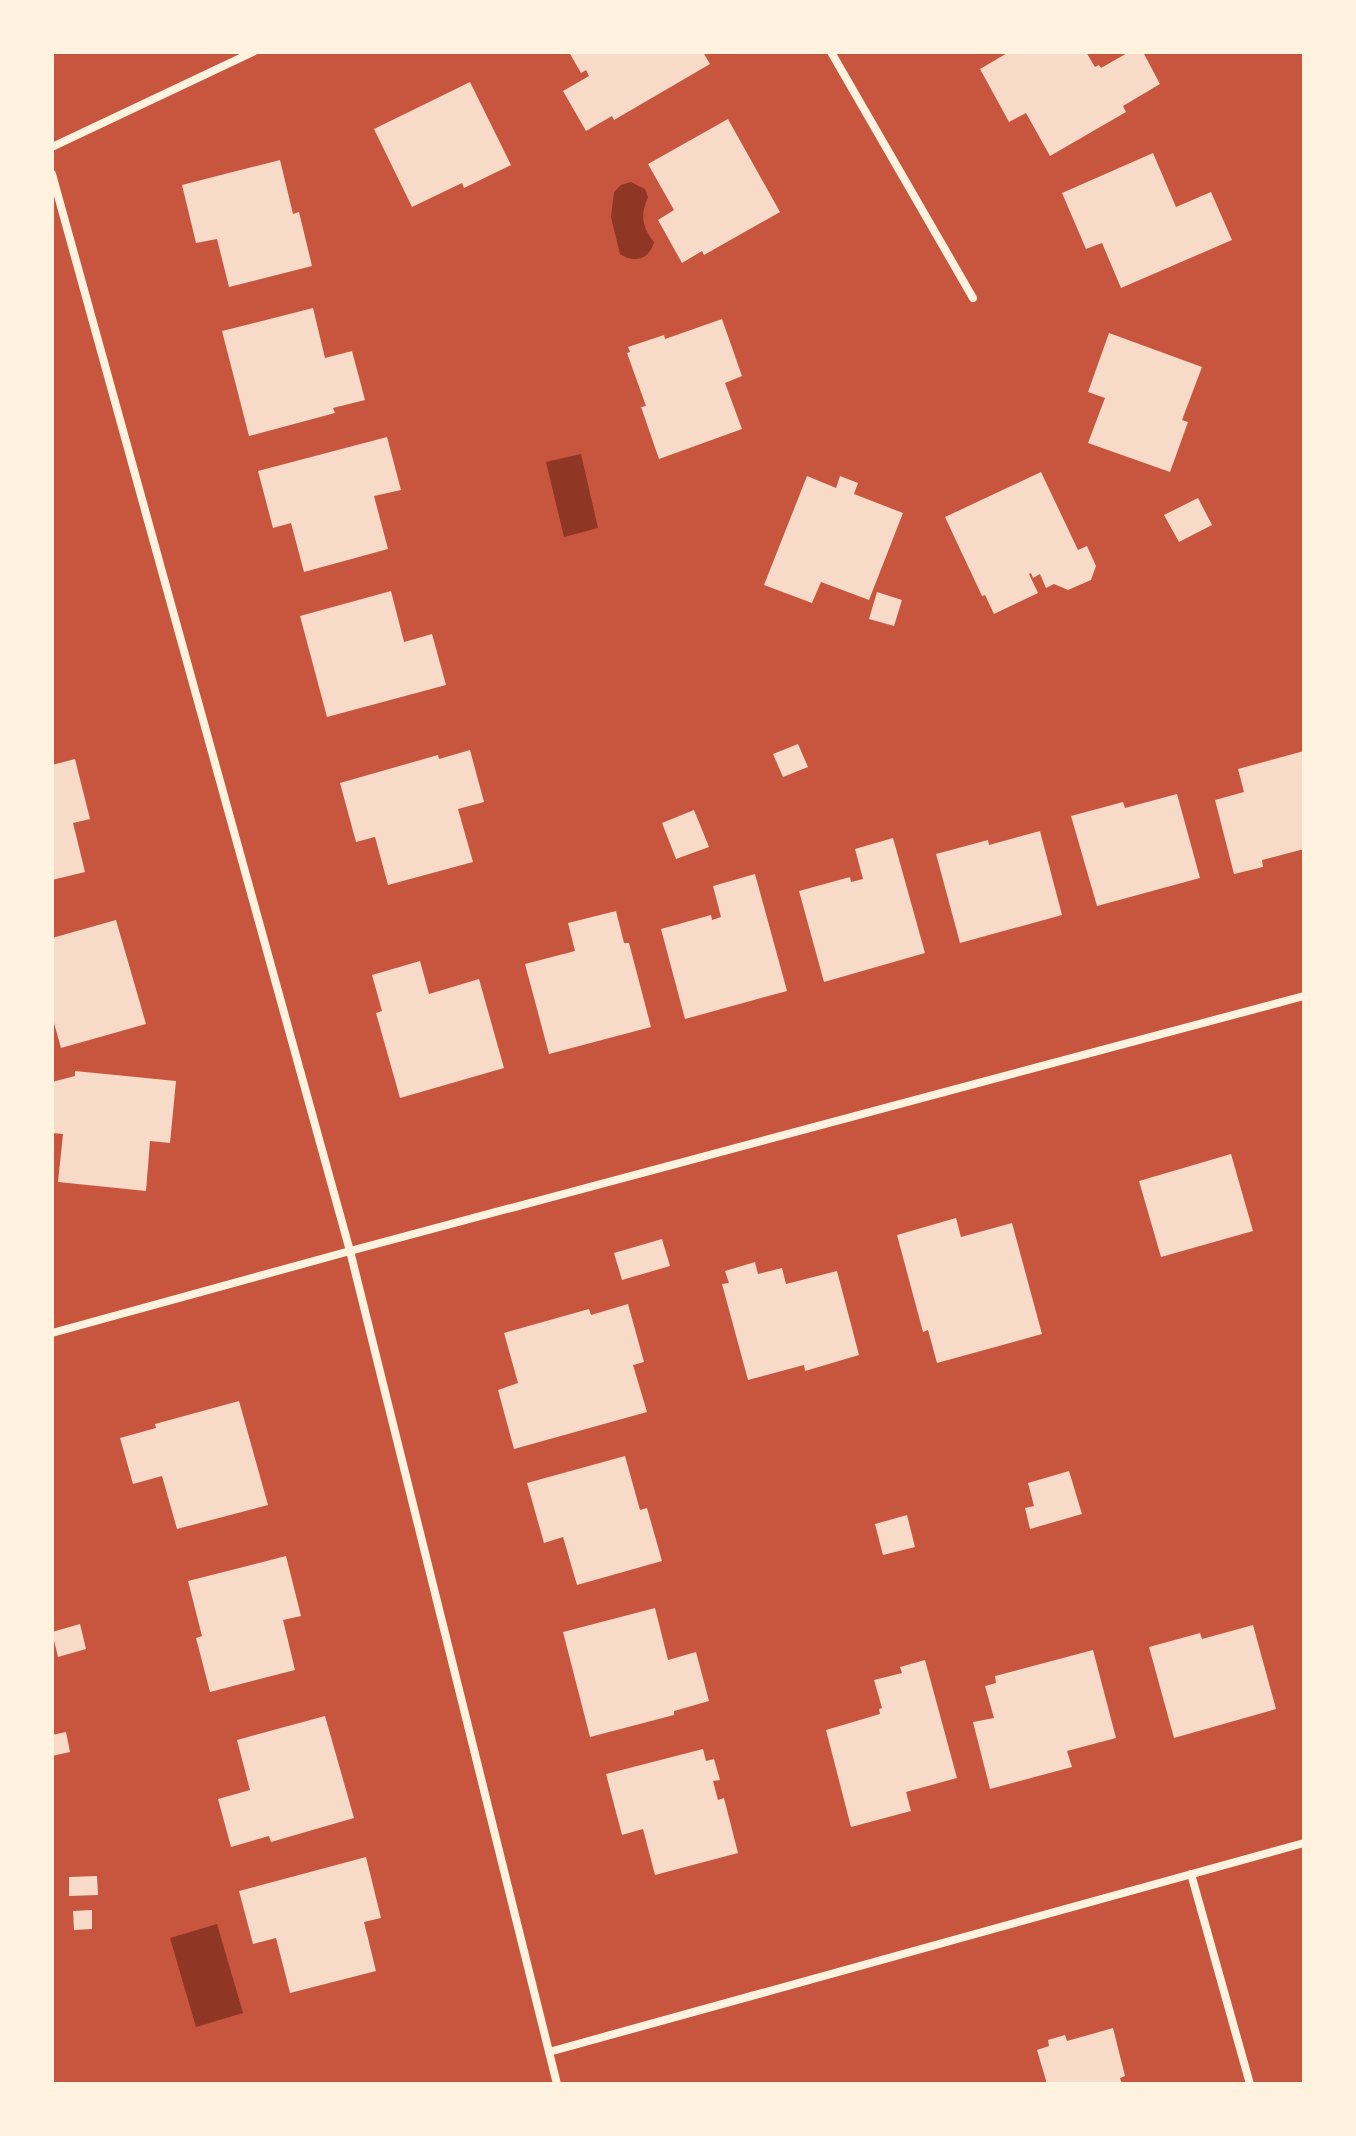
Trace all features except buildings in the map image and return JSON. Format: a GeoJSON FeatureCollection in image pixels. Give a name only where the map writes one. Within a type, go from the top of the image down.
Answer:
{"type":"FeatureCollection","features":[{"type":"Feature","properties":{"kind":"street"},"geometry":{"type":"LineString","coordinates":[[52,147],[253,52]]}},
{"type":"Feature","properties":{"kind":"street"},"geometry":{"type":"LineString","coordinates":[[831,52],[973,298]]}},
{"type":"Feature","properties":{"kind":"street"},"geometry":{"type":"LineString","coordinates":[[52,174],[350,1251],[557,2084]]}},
{"type":"Feature","properties":{"kind":"street"},"geometry":{"type":"LineString","coordinates":[[52,1333],[1304,996]]}},
{"type":"Feature","properties":{"kind":"street"},"geometry":{"type":"LineString","coordinates":[[549,2052],[1304,1843]]}},
{"type":"Feature","properties":{"kind":"street"},"geometry":{"type":"LineString","coordinates":[[1191,1874],[1250,2084]]}},
{"type":"Feature","properties":{"kind":"shaded area"},"geometry":{"type":"Polygon","coordinates":[[[631,182],[645,189],[648,197],[644,221],[654,242],[645,256],[636,259],[620,254],[611,217],[614,192],[621,185],[631,182]]]}},
{"type":"Feature","properties":{"kind":"shaded area"},"geometry":{"type":"Polygon","coordinates":[[[581,454],[598,528],[564,537],[546,462],[581,454]]]}},
{"type":"Feature","properties":{"kind":"shaded area"},"geometry":{"type":"Polygon","coordinates":[[[217,1924],[243,2013],[196,2027],[170,1938],[217,1924]]]}}]}
